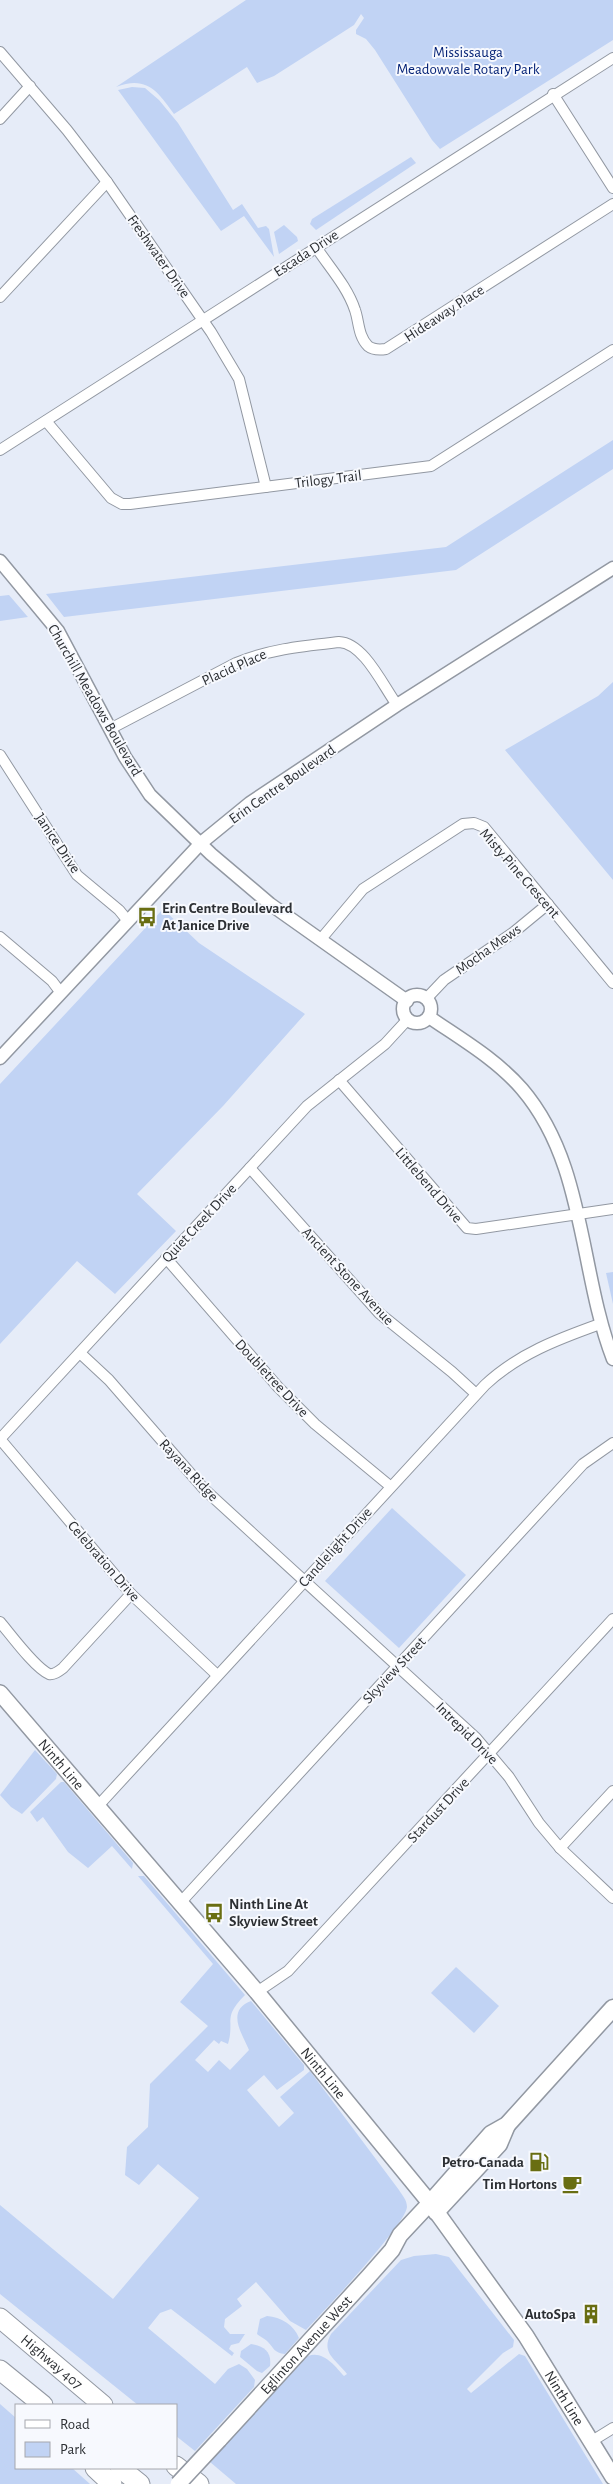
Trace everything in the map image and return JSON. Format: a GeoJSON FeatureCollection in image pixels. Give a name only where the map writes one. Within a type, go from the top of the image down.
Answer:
{"type":"FeatureCollection","features":[{"type":"Feature","properties":{"kind":"highway","name":"Highway 407"},"geometry":{"type":"LineString","coordinates":[[0,2318],[102,2404]]}},
{"type":"Feature","properties":{"kind":"highway"},"geometry":{"type":"LineString","coordinates":[[0,2370],[42,2404]]}},
{"type":"Feature","properties":{"kind":"highway"},"geometry":{"type":"LineString","coordinates":[[20,2387],[31,2404]]}},
{"type":"Feature","properties":{"kind":"highway"},"geometry":{"type":"LineString","coordinates":[[96,2469],[112,2484]]}},
{"type":"Feature","properties":{"kind":"highway"},"geometry":{"type":"LineString","coordinates":[[121,2469],[140,2484]]}},
{"type":"Feature","properties":{"kind":"highway"},"geometry":{"type":"LineString","coordinates":[[178,2469],[198,2484]]}},
{"type":"Feature","properties":{"kind":"main road","name":"Ninth Line"},"geometry":{"type":"LineString","coordinates":[[0,1693],[257,1992],[433,2207],[526,2336],[613,2477]]}},
{"type":"Feature","properties":{"kind":"main road","name":"Eglinton Avenue West"},"geometry":{"type":"LineString","coordinates":[[178,2484],[392,2250],[400,2235],[433,2207],[491,2134],[507,2125],[613,2008]]}},
{"type":"Feature","properties":{"kind":"street","name":"Freshwater Drive"},"geometry":{"type":"LineString","coordinates":[[0,52],[30,86],[107,182],[203,320],[239,380],[266,487]]}},
{"type":"Feature","properties":{"kind":"street","name":"Escada Drive"},"geometry":{"type":"LineString","coordinates":[[0,450],[553,94],[613,58]]}},
{"type":"Feature","properties":{"kind":"street"},"geometry":{"type":"LineString","coordinates":[[0,119],[30,86]]}},
{"type":"Feature","properties":{"kind":"street"},"geometry":{"type":"LineString","coordinates":[[553,94],[613,188]]}},
{"type":"Feature","properties":{"kind":"street"},"geometry":{"type":"LineString","coordinates":[[0,297],[107,182]]}},
{"type":"Feature","properties":{"kind":"street","name":"Hideaway Place"},"geometry":{"type":"LineString","coordinates":[[316,247],[351,299],[364,341],[369,347],[377,350],[386,349],[613,204]]}},
{"type":"Feature","properties":{"kind":"street","name":"Trilogy Trail"},"geometry":{"type":"LineString","coordinates":[[46,421],[111,498],[122,504],[266,487],[432,466],[613,350]]}},
{"type":"Feature","properties":{"kind":"street","name":"Churchill Meadows Boulevard"},"geometry":{"type":"LineString","coordinates":[[0,561],[58,630],[124,757],[150,795],[270,904],[407,1001]]}},
{"type":"Feature","properties":{"kind":"street","name":"Erin Centre Boulevard"},"geometry":{"type":"LineString","coordinates":[[0,1058],[201,843],[250,803],[397,705],[613,568]]}},
{"type":"Feature","properties":{"kind":"street","name":"Placid Place"},"geometry":{"type":"LineString","coordinates":[[110,729],[236,663],[255,655],[275,650],[339,642],[347,642],[358,649],[397,705]]}},
{"type":"Feature","properties":{"kind":"street","name":"Janice Drive"},"geometry":{"type":"LineString","coordinates":[[0,755],[77,875],[119,910],[128,921]]}},
{"type":"Feature","properties":{"kind":"street","name":"Misty Pine Crescent"},"geometry":{"type":"LineString","coordinates":[[321,939],[364,889],[463,824],[474,823],[484,827],[613,983]]}},
{"type":"Feature","properties":{"kind":"street","name":"Mocha Mews"},"geometry":{"type":"LineString","coordinates":[[428,997],[444,980],[514,932],[548,904]]}},
{"type":"Feature","properties":{"kind":"street"},"geometry":{"type":"LineString","coordinates":[[0,937],[52,981],[61,993]]}},
{"type":"Feature","properties":{"kind":"street"},"geometry":{"type":"LineString","coordinates":[[418,996],[428,997],[431,1009],[429,1016],[424,1021],[418,1023],[408,1019],[404,1011],[407,1001],[418,996]]}},
{"type":"Feature","properties":{"kind":"street"},"geometry":{"type":"LineString","coordinates":[[429,1016],[489,1058],[510,1076],[532,1102],[560,1152],[576,1214],[600,1324],[613,1359]]}},
{"type":"Feature","properties":{"kind":"street","name":"Quiet Creek Drive"},"geometry":{"type":"LineString","coordinates":[[0,1439],[307,1106],[385,1044],[408,1019]]}},
{"type":"Feature","properties":{"kind":"street","name":"Littlebend Drive"},"geometry":{"type":"LineString","coordinates":[[339,1080],[467,1228],[476,1229],[576,1214]]}},
{"type":"Feature","properties":{"kind":"street","name":"Ancient Stone Avenue"},"geometry":{"type":"LineString","coordinates":[[250,1168],[379,1313],[452,1372],[476,1394]]}},
{"type":"Feature","properties":{"kind":"street"},"geometry":{"type":"LineString","coordinates":[[576,1214],[613,1209]]}},
{"type":"Feature","properties":{"kind":"street","name":"Doubletree Drive"},"geometry":{"type":"LineString","coordinates":[[166,1258],[278,1387],[315,1424],[390,1486]]}},
{"type":"Feature","properties":{"kind":"street","name":"Candlelight Drive"},"geometry":{"type":"LineString","coordinates":[[97,1807],[476,1394],[493,1378],[529,1353],[546,1344],[600,1324]]}},
{"type":"Feature","properties":{"kind":"street","name":"Rayana Ridge"},"geometry":{"type":"LineString","coordinates":[[80,1353],[109,1380],[204,1489],[305,1581]]}},
{"type":"Feature","properties":{"kind":"street","name":"Celebration Drive"},"geometry":{"type":"LineString","coordinates":[[0,1439],[131,1594],[217,1675]]}},
{"type":"Feature","properties":{"kind":"street","name":"Skyview Street"},"geometry":{"type":"LineString","coordinates":[[180,1903],[583,1464],[613,1443]]}},
{"type":"Feature","properties":{"kind":"street","name":"Intrepid Drive"},"geometry":{"type":"LineString","coordinates":[[305,1581],[490,1754],[509,1777],[540,1823],[560,1848],[613,1898]]}},
{"type":"Feature","properties":{"kind":"street"},"geometry":{"type":"LineString","coordinates":[[0,1622],[38,1665],[50,1674],[56,1674],[64,1668],[131,1594]]}},
{"type":"Feature","properties":{"kind":"street","name":"Stardust Drive"},"geometry":{"type":"LineString","coordinates":[[257,1992],[288,1972],[613,1619]]}},
{"type":"Feature","properties":{"kind":"street"},"geometry":{"type":"LineString","coordinates":[[560,1848],[613,1791]]}},
{"type":"Feature","properties":{"kind":"street"},"geometry":{"type":"LineString","coordinates":[[592,2441],[613,2428]]}},
{"type":"Feature","properties":{"kind":"green space","name":"Mississauga Meadowvale Rotary Park"},"geometry":{"type":"Polygon","coordinates":[[[246,0],[613,0],[613,40],[440,149],[432,140],[375,50],[366,39],[356,34],[356,30],[364,18],[361,14],[354,25],[274,76],[257,83],[247,67],[174,114],[157,93],[144,84],[136,83],[116,87],[246,0]]]}},
{"type":"Feature","properties":{"kind":"green space"},"geometry":{"type":"Polygon","coordinates":[[[132,87],[145,88],[159,100],[178,123],[233,210],[242,204],[258,228],[266,226],[269,229],[274,257],[244,216],[221,231],[118,90],[132,87]]]}},
{"type":"Feature","properties":{"kind":"green space"},"geometry":{"type":"Polygon","coordinates":[[[411,157],[416,163],[316,230],[310,224],[312,219],[411,157]]]}},
{"type":"Feature","properties":{"kind":"green space"},"geometry":{"type":"Polygon","coordinates":[[[284,225],[297,237],[298,241],[279,254],[274,232],[284,225]]]}},
{"type":"Feature","properties":{"kind":"green space"},"geometry":{"type":"Polygon","coordinates":[[[613,440],[613,469],[456,570],[64,617],[46,594],[446,547],[613,440]]]}},
{"type":"Feature","properties":{"kind":"green space"},"geometry":{"type":"Polygon","coordinates":[[[9,595],[28,617],[0,621],[0,596],[9,595]]]}},
{"type":"Feature","properties":{"kind":"green space"},"geometry":{"type":"Polygon","coordinates":[[[613,682],[613,880],[505,750],[598,696],[613,682]]]}},
{"type":"Feature","properties":{"kind":"green space"},"geometry":{"type":"Polygon","coordinates":[[[163,909],[199,943],[305,1014],[223,1106],[137,1194],[176,1231],[115,1294],[77,1261],[0,1344],[0,1084],[163,909]]]}},
{"type":"Feature","properties":{"kind":"green space"},"geometry":{"type":"Polygon","coordinates":[[[613,1272],[613,1304],[606,1273],[613,1272]]]}},
{"type":"Feature","properties":{"kind":"green space"},"geometry":{"type":"Polygon","coordinates":[[[392,1508],[466,1575],[399,1648],[325,1581],[392,1508]]]}},
{"type":"Feature","properties":{"kind":"green space"},"geometry":{"type":"Polygon","coordinates":[[[35,1750],[57,1774],[56,1779],[22,1814],[11,1807],[0,1795],[35,1750]]]}},
{"type":"Feature","properties":{"kind":"green space"},"geometry":{"type":"Polygon","coordinates":[[[61,1782],[64,1782],[133,1863],[132,1869],[112,1846],[88,1868],[68,1852],[43,1817],[37,1822],[30,1812],[61,1782]]]}},
{"type":"Feature","properties":{"kind":"green space"},"geometry":{"type":"Polygon","coordinates":[[[138,1876],[144,1876],[245,1995],[231,2014],[228,2044],[221,2041],[219,2044],[214,2040],[195,2060],[208,2072],[219,2060],[230,2070],[249,2050],[240,2031],[237,2017],[243,2005],[251,2001],[304,2065],[304,2070],[277,2090],[264,2075],[247,2090],[279,2127],[294,2113],[280,2097],[310,2071],[399,2190],[407,2207],[393,2231],[379,2249],[306,2330],[290,2321],[256,2282],[237,2299],[242,2306],[225,2319],[224,2327],[230,2334],[245,2334],[239,2343],[231,2345],[229,2349],[234,2353],[232,2356],[171,2309],[160,2313],[148,2328],[215,2384],[228,2369],[239,2364],[247,2369],[255,2380],[254,2387],[195,2451],[178,2438],[178,2404],[137,2404],[0,2294],[0,2205],[113,2299],[199,2198],[158,2164],[139,2185],[125,2175],[127,2147],[148,2127],[150,2084],[208,2026],[180,2002],[213,1964],[138,1876]]]}},
{"type":"Feature","properties":{"kind":"green space"},"geometry":{"type":"Polygon","coordinates":[[[456,1967],[499,2006],[474,2033],[431,1993],[456,1967]]]}},
{"type":"Feature","properties":{"kind":"green space"},"geometry":{"type":"Polygon","coordinates":[[[436,2254],[449,2257],[514,2340],[513,2347],[503,2353],[467,2389],[471,2393],[519,2354],[525,2356],[603,2484],[236,2484],[210,2462],[308,2356],[319,2355],[324,2357],[344,2376],[347,2374],[331,2356],[327,2346],[331,2334],[401,2260],[414,2256],[436,2254]]]}},
{"type":"Feature","properties":{"kind":"green space"},"geometry":{"type":"Polygon","coordinates":[[[267,2316],[286,2322],[297,2333],[299,2338],[285,2354],[276,2351],[257,2334],[260,2319],[267,2316]]]}},
{"type":"Feature","properties":{"kind":"green space"},"geometry":{"type":"Polygon","coordinates":[[[251,2344],[266,2350],[270,2357],[270,2366],[262,2373],[240,2357],[241,2351],[251,2344]]]}},
{"type":"Feature","properties":{"kind":"green space"},"geometry":{"type":"Polygon","coordinates":[[[0,2404],[15,2417],[15,2469],[73,2469],[90,2484],[0,2484],[0,2404]]]}},
{"type":"Feature","properties":{"kind":"place","name":"Erin Centre Boulevard At Janice Drive"},"geometry":{"type":"Point","coordinates":[147,917]}},
{"type":"Feature","properties":{"kind":"place","name":"Ninth Line At Skyview Street"},"geometry":{"type":"Point","coordinates":[214,1913]}},
{"type":"Feature","properties":{"kind":"place","name":"Petro-Canada"},"geometry":{"type":"Point","coordinates":[539,2162]}},
{"type":"Feature","properties":{"kind":"place","name":"Tim Hortons"},"geometry":{"type":"Point","coordinates":[572,2184]}},
{"type":"Feature","properties":{"kind":"place","name":"AutoSpa"},"geometry":{"type":"Point","coordinates":[591,2314]}}]}
